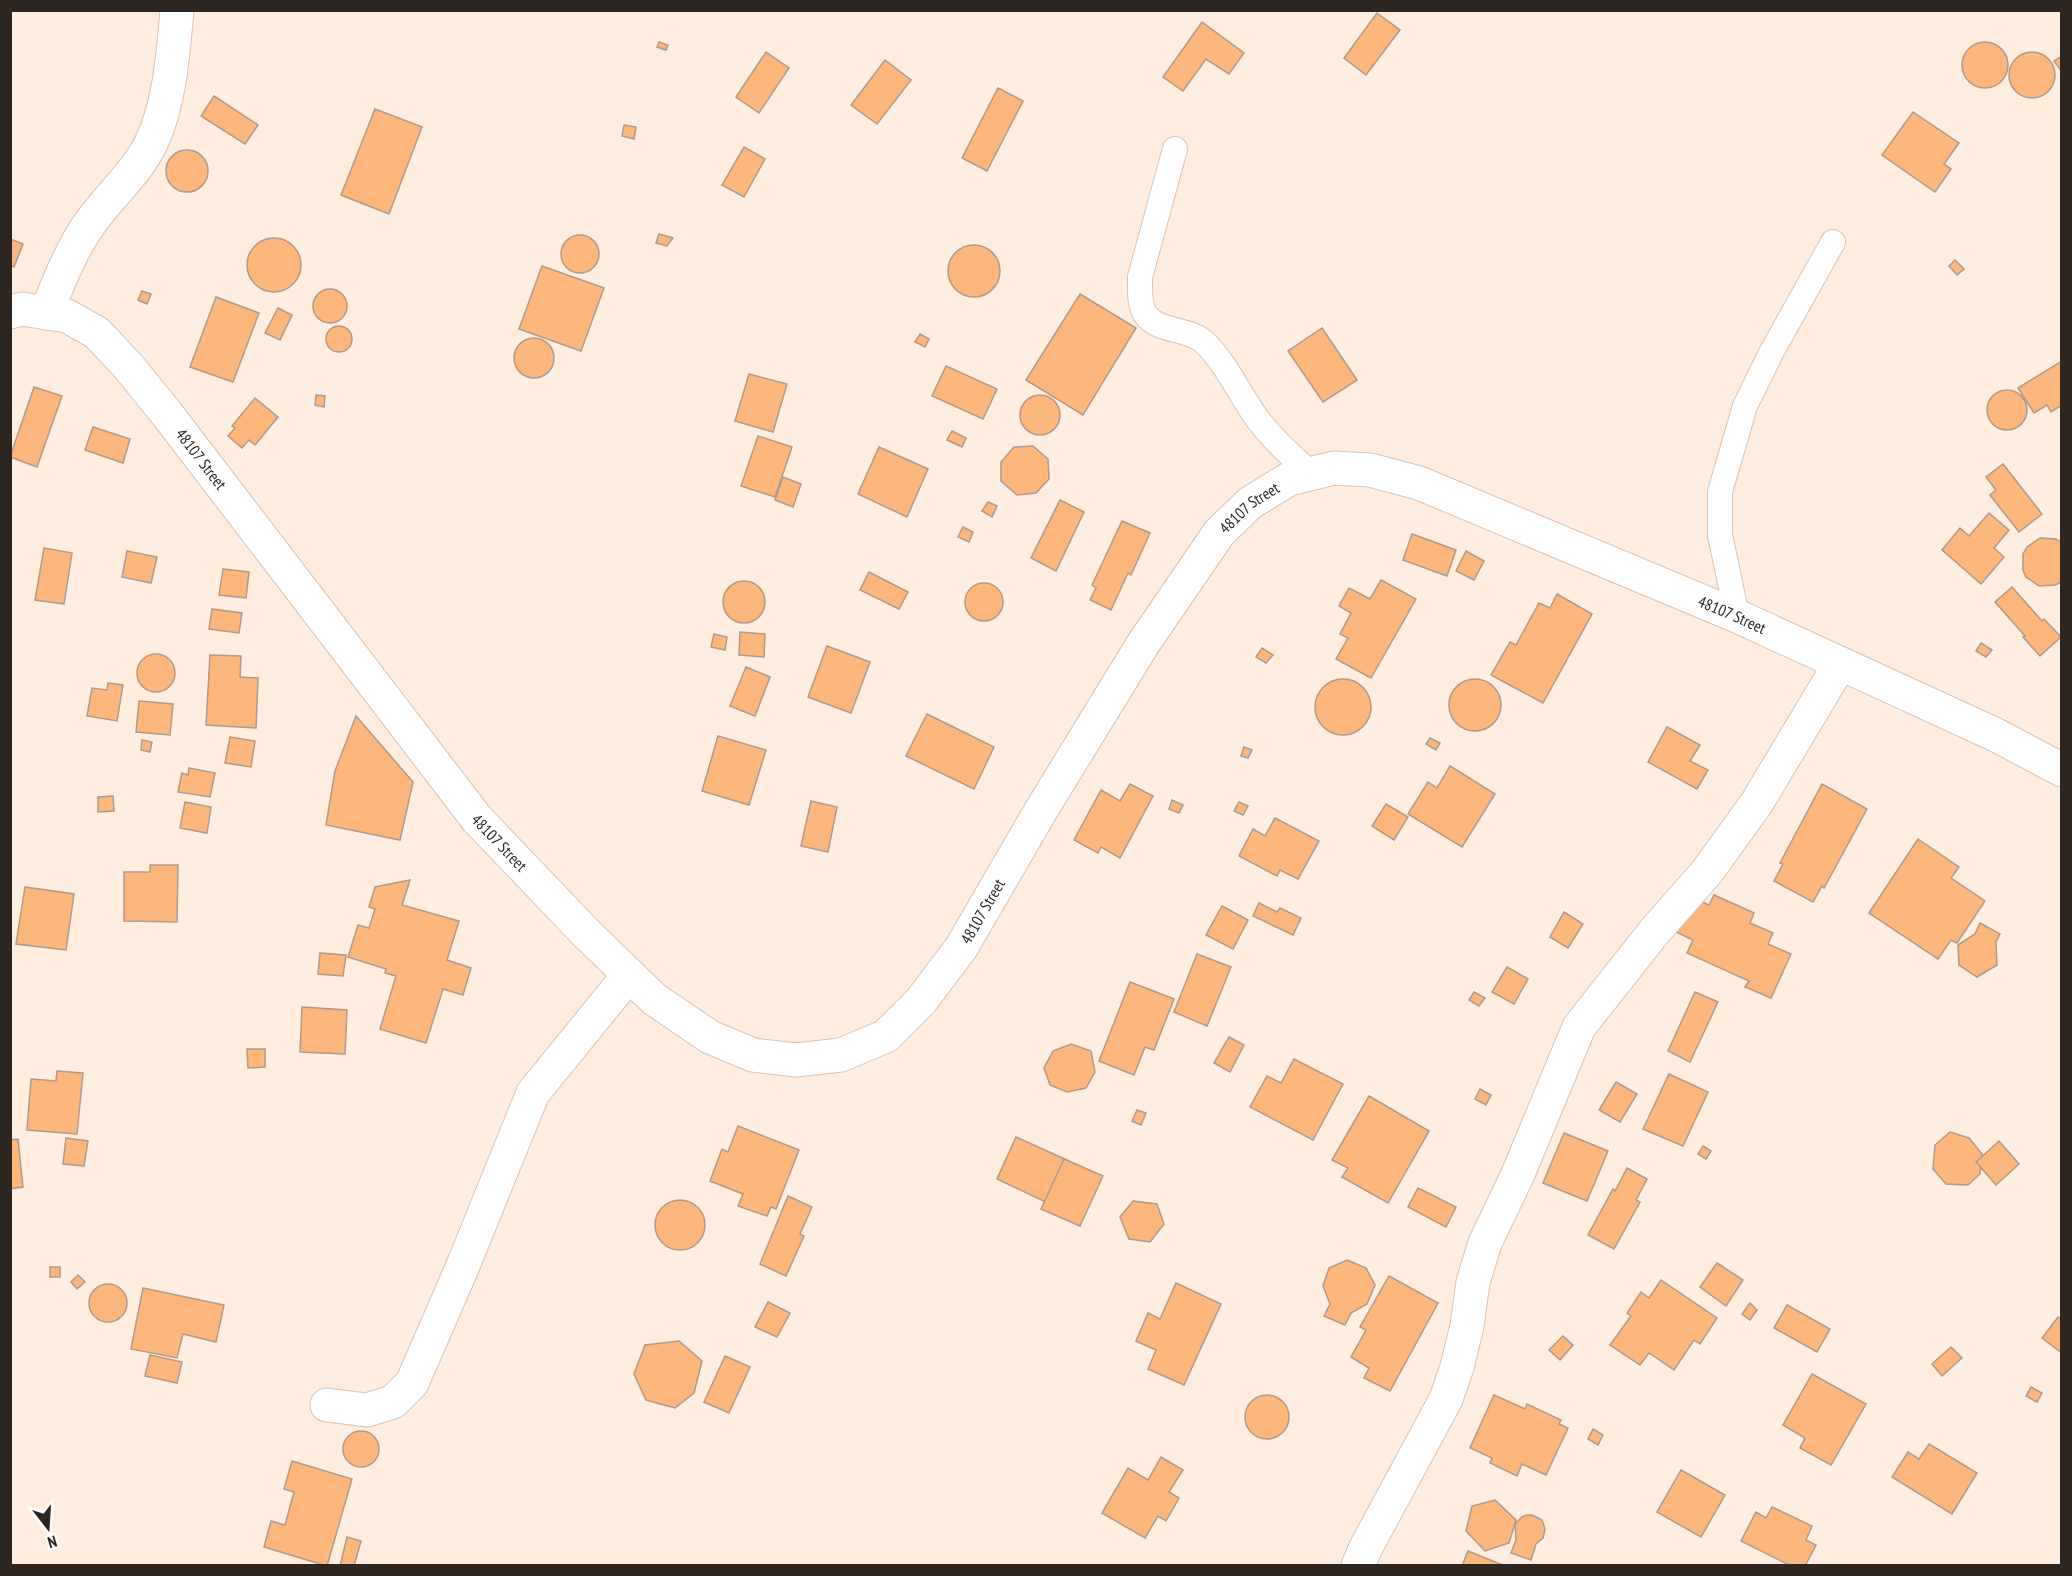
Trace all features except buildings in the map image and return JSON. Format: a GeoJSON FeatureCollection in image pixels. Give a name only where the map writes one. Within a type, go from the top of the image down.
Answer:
{"type":"FeatureCollection","features":[{"type":"Feature","properties":{"kind":"street"},"geometry":{"type":"LineString","coordinates":[[46,313],[68,262],[88,225],[129,177],[151,144],[163,115],[177,10]]}},
{"type":"Feature","properties":{"kind":"street","name":"48107 Street"},"geometry":{"type":"LineString","coordinates":[[10,312],[22,309],[67,316],[97,333],[128,366],[174,423],[477,819],[585,932],[654,999],[710,1037],[753,1054],[796,1060],[841,1055],[886,1036],[921,1001],[961,948],[1040,812],[1137,654],[1219,533],[1250,503],[1289,479],[1334,468],[1370,470],[1419,483],[1737,616],[1996,735],[2061,770]]}},
{"type":"Feature","properties":{"kind":"street"},"geometry":{"type":"LineString","coordinates":[[1358,1566],[1446,1399],[1457,1367],[1467,1326],[1473,1282],[1485,1243],[1518,1174],[1579,1028],[1654,932],[1706,873],[1756,804],[1840,664]]}},
{"type":"Feature","properties":{"kind":"street"},"geometry":{"type":"LineString","coordinates":[[327,1405],[368,1410],[393,1402],[412,1383],[462,1268],[533,1093],[628,975]]}},
{"type":"Feature","properties":{"kind":"lane"},"geometry":{"type":"LineString","coordinates":[[1175,149],[1140,277],[1141,298],[1145,314],[1157,323],[1202,340],[1257,418],[1281,446],[1311,473]]}},
{"type":"Feature","properties":{"kind":"lane"},"geometry":{"type":"LineString","coordinates":[[1737,616],[1720,535],[1720,492],[1745,406],[1833,242]]}}]}
